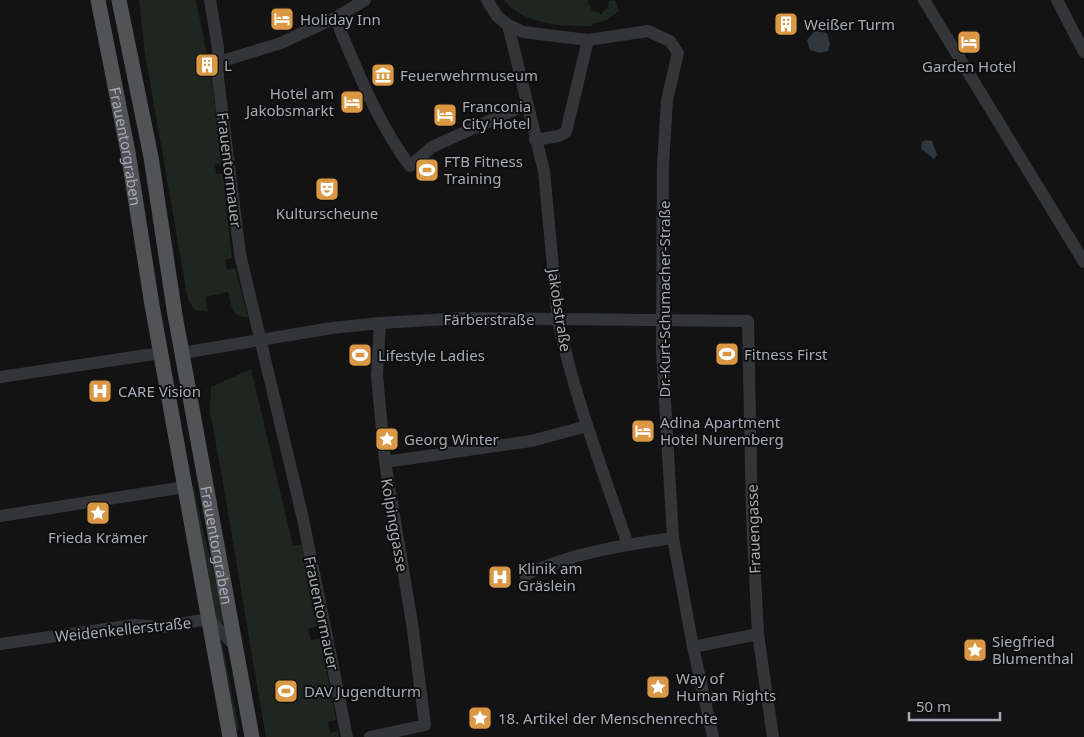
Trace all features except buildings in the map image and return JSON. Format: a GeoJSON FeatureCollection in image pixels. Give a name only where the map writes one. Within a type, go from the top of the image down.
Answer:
{"type":"FeatureCollection","features":[{"type":"Feature","properties":{"kind":"main road","name":"Frauentorgraben"},"geometry":{"type":"LineString","coordinates":[[98,0],[127,143],[161,353],[230,737]]}},
{"type":"Feature","properties":{"kind":"main road","name":"Frauentorgraben"},"geometry":{"type":"LineString","coordinates":[[119,0],[149,149],[182,353],[252,737]]}},
{"type":"Feature","properties":{"kind":"main road"},"geometry":{"type":"LineString","coordinates":[[161,353],[182,353]]}},
{"type":"Feature","properties":{"kind":"street","name":"Frauentormauer"},"geometry":{"type":"LineString","coordinates":[[210,0],[219,62],[218,78],[240,254],[262,339],[303,519],[347,737]]}},
{"type":"Feature","properties":{"kind":"street"},"geometry":{"type":"LineString","coordinates":[[219,62],[281,44],[335,18],[365,0]]}},
{"type":"Feature","properties":{"kind":"street"},"geometry":{"type":"LineString","coordinates":[[487,0],[497,16],[508,25],[534,34],[588,40],[566,132],[559,136],[536,140]]}},
{"type":"Feature","properties":{"kind":"street"},"geometry":{"type":"LineString","coordinates":[[924,0],[1084,262]]}},
{"type":"Feature","properties":{"kind":"street"},"geometry":{"type":"LineString","coordinates":[[1057,0],[1084,52]]}},
{"type":"Feature","properties":{"kind":"street"},"geometry":{"type":"LineString","coordinates":[[335,18],[378,119],[410,166],[432,147],[527,104]]}},
{"type":"Feature","properties":{"kind":"street","name":"Jakobstraße"},"geometry":{"type":"LineString","coordinates":[[508,25],[544,172],[558,320],[587,426],[628,545]]}},
{"type":"Feature","properties":{"kind":"street","name":"Dr.-Kurt-Schumacher-Straße"},"geometry":{"type":"LineString","coordinates":[[588,40],[642,31],[654,32],[665,37],[674,45],[678,53],[667,100],[664,156],[663,320],[673,538],[693,647],[713,737]]}},
{"type":"Feature","properties":{"kind":"street","name":"Färberstraße"},"geometry":{"type":"LineString","coordinates":[[182,353],[262,339],[380,323],[466,318],[748,320]]}},
{"type":"Feature","properties":{"kind":"street","name":"Frauengasse"},"geometry":{"type":"LineString","coordinates":[[748,320],[752,516],[758,634],[773,737]]}},
{"type":"Feature","properties":{"kind":"street","name":"Kolpinggasse"},"geometry":{"type":"LineString","coordinates":[[370,737],[424,725],[412,624],[385,462],[377,375],[380,323]]}},
{"type":"Feature","properties":{"kind":"street"},"geometry":{"type":"LineString","coordinates":[[0,377],[161,353]]}},
{"type":"Feature","properties":{"kind":"street"},"geometry":{"type":"LineString","coordinates":[[385,462],[531,441],[587,426]]}},
{"type":"Feature","properties":{"kind":"street"},"geometry":{"type":"LineString","coordinates":[[0,516],[185,487]]}},
{"type":"Feature","properties":{"kind":"street"},"geometry":{"type":"LineString","coordinates":[[525,576],[552,562],[628,545],[673,538]]}},
{"type":"Feature","properties":{"kind":"street","name":"Weidenkellerstraße"},"geometry":{"type":"LineString","coordinates":[[0,644],[134,625],[162,627],[209,619],[235,646]]}},
{"type":"Feature","properties":{"kind":"street"},"geometry":{"type":"LineString","coordinates":[[693,647],[758,634]]}},
{"type":"Feature","properties":{"kind":"shaded area"},"geometry":{"type":"Polygon","coordinates":[[[139,0],[196,0],[208,60],[201,61],[203,71],[210,70],[223,163],[215,164],[216,174],[223,174],[232,258],[225,260],[227,270],[235,268],[248,317],[235,313],[231,306],[228,292],[205,297],[208,312],[195,310],[188,300],[145,53],[139,0]]]}},
{"type":"Feature","properties":{"kind":"shaded area"},"geometry":{"type":"Polygon","coordinates":[[[504,0],[587,0],[588,3],[586,4],[589,4],[592,9],[590,11],[599,12],[600,15],[606,9],[610,9],[608,7],[609,1],[615,0],[619,11],[606,20],[594,23],[592,26],[556,25],[521,14],[504,0]]]}},
{"type":"Feature","properties":{"kind":"shaded area"},"geometry":{"type":"Polygon","coordinates":[[[815,31],[827,33],[830,44],[828,51],[820,53],[810,50],[807,40],[815,31]]]}},
{"type":"Feature","properties":{"kind":"shaded area"},"geometry":{"type":"Polygon","coordinates":[[[926,140],[932,141],[937,155],[934,159],[921,149],[922,142],[926,140]]]}},
{"type":"Feature","properties":{"kind":"shaded area"},"geometry":{"type":"Polygon","coordinates":[[[251,369],[293,546],[302,544],[318,626],[308,629],[311,640],[320,639],[336,720],[328,722],[330,733],[338,731],[339,737],[266,737],[210,411],[211,387],[251,369]]]}},
{"type":"Feature","properties":{"kind":"shaded area"},"geometry":{"type":"Polygon","coordinates":[[[194,486],[224,620],[222,623],[214,617],[191,487],[194,486]]]}},
{"type":"Feature","properties":{"kind":"shaded area"},"geometry":{"type":"Polygon","coordinates":[[[222,643],[239,729],[235,730],[219,644],[222,643]]]}},
{"type":"Feature","properties":{"kind":"place","name":"Holiday Inn"},"geometry":{"type":"Point","coordinates":[282,19]}},
{"type":"Feature","properties":{"kind":"place","name":"Weißer Turm"},"geometry":{"type":"Point","coordinates":[786,24]}},
{"type":"Feature","properties":{"kind":"place","name":"Garden Hotel"},"geometry":{"type":"Point","coordinates":[969,42]}},
{"type":"Feature","properties":{"kind":"place","name":"L"},"geometry":{"type":"Point","coordinates":[207,65]}},
{"type":"Feature","properties":{"kind":"place","name":"Feuerwehrmuseum"},"geometry":{"type":"Point","coordinates":[383,75]}},
{"type":"Feature","properties":{"kind":"place","name":"Hotel am Jakobsmarkt"},"geometry":{"type":"Point","coordinates":[352,102]}},
{"type":"Feature","properties":{"kind":"place","name":"Franconia City Hotel"},"geometry":{"type":"Point","coordinates":[445,115]}},
{"type":"Feature","properties":{"kind":"place","name":"FTB Fitness Training"},"geometry":{"type":"Point","coordinates":[427,170]}},
{"type":"Feature","properties":{"kind":"place","name":"Kulturscheune"},"geometry":{"type":"Point","coordinates":[327,189]}},
{"type":"Feature","properties":{"kind":"place","name":"Fitness First"},"geometry":{"type":"Point","coordinates":[727,354]}},
{"type":"Feature","properties":{"kind":"place","name":"Lifestyle Ladies"},"geometry":{"type":"Point","coordinates":[360,355]}},
{"type":"Feature","properties":{"kind":"place","name":"CARE Vision"},"geometry":{"type":"Point","coordinates":[100,391]}},
{"type":"Feature","properties":{"kind":"place","name":"Adina Apartment Hotel Nuremberg"},"geometry":{"type":"Point","coordinates":[643,431]}},
{"type":"Feature","properties":{"kind":"place","name":"Georg Winter"},"geometry":{"type":"Point","coordinates":[387,439]}},
{"type":"Feature","properties":{"kind":"place","name":"Frieda Krämer"},"geometry":{"type":"Point","coordinates":[98,513]}},
{"type":"Feature","properties":{"kind":"place","name":"Klinik am Gräslein"},"geometry":{"type":"Point","coordinates":[500,577]}},
{"type":"Feature","properties":{"kind":"place","name":"Siegfried Blumenthal"},"geometry":{"type":"Point","coordinates":[975,650]}},
{"type":"Feature","properties":{"kind":"place","name":"Way of Human Rights"},"geometry":{"type":"Point","coordinates":[658,687]}},
{"type":"Feature","properties":{"kind":"place","name":"DAV Jugendturm"},"geometry":{"type":"Point","coordinates":[286,691]}},
{"type":"Feature","properties":{"kind":"place","name":"18. Artikel der Menschenrechte"},"geometry":{"type":"Point","coordinates":[480,718]}}]}
